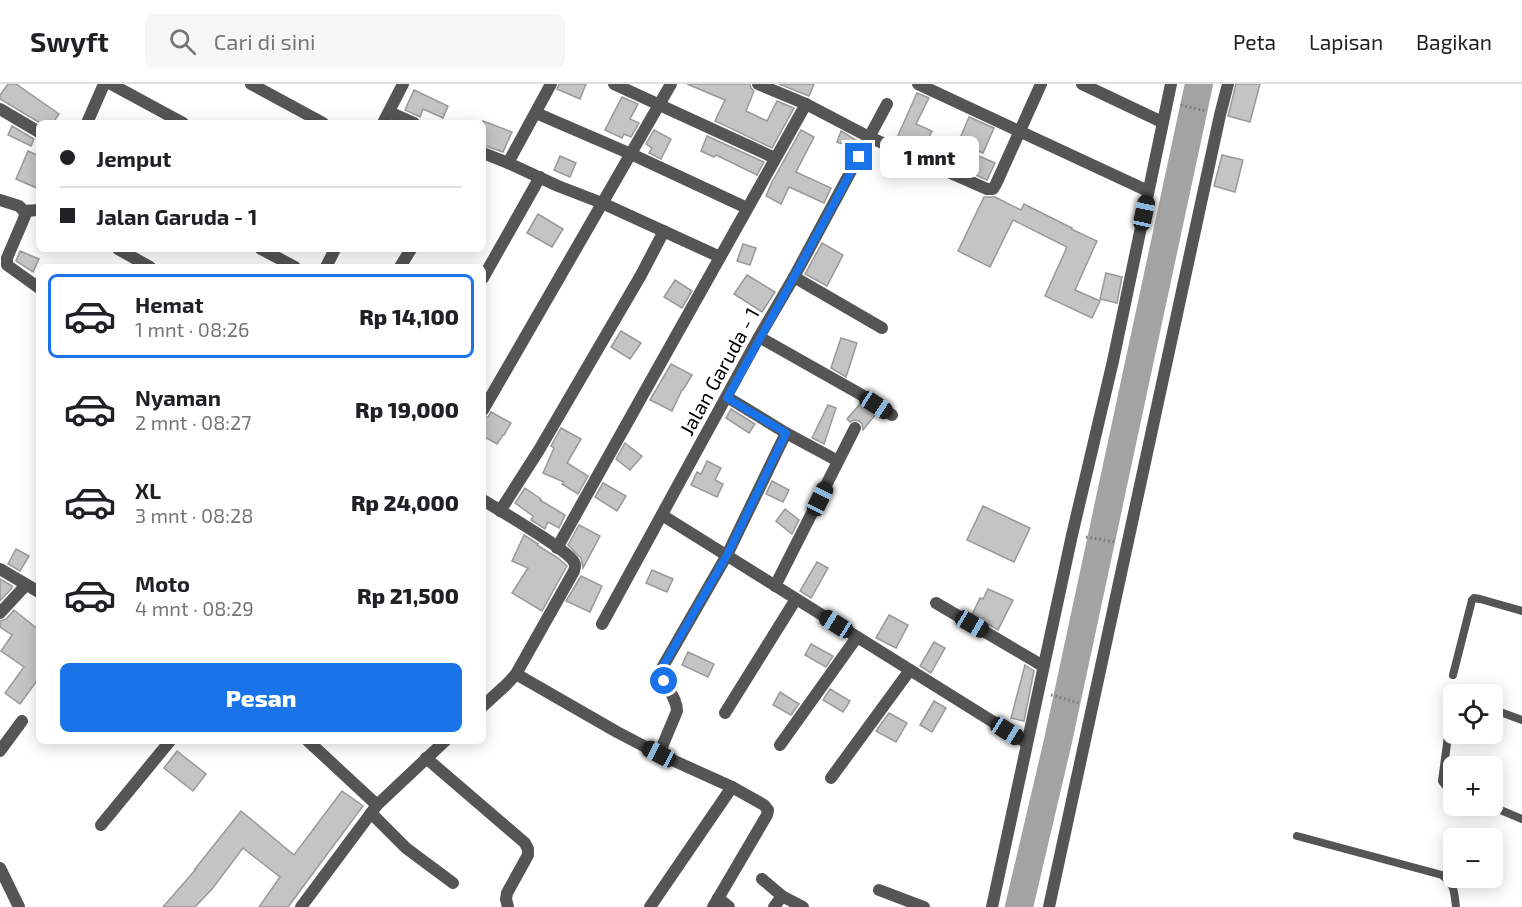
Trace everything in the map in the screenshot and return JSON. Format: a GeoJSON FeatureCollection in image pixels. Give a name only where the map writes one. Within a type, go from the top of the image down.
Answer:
{"type":"FeatureCollection","features":[{"type":"Feature","properties":{"kind":"street"},"geometry":{"type":"LineString","coordinates":[[88,120],[104,84]]}},
{"type":"Feature","properties":{"kind":"street"},"geometry":{"type":"LineString","coordinates":[[251,84],[317,120]]}},
{"type":"Feature","properties":{"kind":"street"},"geometry":{"type":"LineString","coordinates":[[386,117],[403,84]]}},
{"type":"Feature","properties":{"kind":"street"},"geometry":{"type":"LineString","coordinates":[[508,163],[551,84]]}},
{"type":"Feature","properties":{"kind":"street"},"geometry":{"type":"LineString","coordinates":[[614,84],[775,158]]}},
{"type":"Feature","properties":{"kind":"street"},"geometry":{"type":"LineString","coordinates":[[486,405],[671,84]]}},
{"type":"Feature","properties":{"kind":"street"},"geometry":{"type":"LineString","coordinates":[[758,84],[806,104],[869,136],[987,189],[993,189],[996,184],[1041,84]]}},
{"type":"Feature","properties":{"kind":"street"},"geometry":{"type":"LineString","coordinates":[[918,84],[1148,192]]}},
{"type":"Feature","properties":{"kind":"street"},"geometry":{"type":"LineString","coordinates":[[1082,84],[1162,122]]}},
{"type":"Feature","properties":{"kind":"street"},"geometry":{"type":"LineString","coordinates":[[992,907],[1043,666],[1113,361],[1171,84]]}},
{"type":"Feature","properties":{"kind":"street"},"geometry":{"type":"LineString","coordinates":[[1049,907],[1228,84]]}},
{"type":"Feature","properties":{"kind":"street"},"geometry":{"type":"LineString","coordinates":[[119,86],[178,120]]}},
{"type":"Feature","properties":{"kind":"street"},"geometry":{"type":"LineString","coordinates":[[557,548],[806,104]]}},
{"type":"Feature","properties":{"kind":"street","name":"Jalan Garuda - 1"},"geometry":{"type":"LineString","coordinates":[[602,624],[887,104]]}},
{"type":"Feature","properties":{"kind":"street"},"geometry":{"type":"LineString","coordinates":[[0,109],[36,130]]}},
{"type":"Feature","properties":{"kind":"street"},"geometry":{"type":"LineString","coordinates":[[536,113],[747,208]]}},
{"type":"Feature","properties":{"kind":"street"},"geometry":{"type":"LineString","coordinates":[[486,154],[720,257]]}},
{"type":"Feature","properties":{"kind":"street"},"geometry":{"type":"LineString","coordinates":[[486,273],[540,177]]}},
{"type":"Feature","properties":{"kind":"street"},"geometry":{"type":"LineString","coordinates":[[0,200],[19,206],[25,216],[6,262],[9,267],[36,286]]}},
{"type":"Feature","properties":{"kind":"street"},"geometry":{"type":"LineString","coordinates":[[24,211],[36,210]]}},
{"type":"Feature","properties":{"kind":"street"},"geometry":{"type":"LineString","coordinates":[[500,512],[560,415],[664,231]]}},
{"type":"Feature","properties":{"kind":"street"},"geometry":{"type":"LineString","coordinates":[[123,252],[145,264]]}},
{"type":"Feature","properties":{"kind":"street"},"geometry":{"type":"LineString","coordinates":[[267,252],[289,264]]}},
{"type":"Feature","properties":{"kind":"street"},"geometry":{"type":"LineString","coordinates":[[794,277],[882,328]]}},
{"type":"Feature","properties":{"kind":"street"},"geometry":{"type":"LineString","coordinates":[[759,338],[860,394],[892,415]]}},
{"type":"Feature","properties":{"kind":"street"},"geometry":{"type":"LineString","coordinates":[[727,398],[838,461]]}},
{"type":"Feature","properties":{"kind":"street"},"geometry":{"type":"LineString","coordinates":[[776,586],[855,428]]}},
{"type":"Feature","properties":{"kind":"street"},"geometry":{"type":"LineString","coordinates":[[659,754],[677,711],[675,699],[662,675],[662,668],[727,555],[786,433]]}},
{"type":"Feature","properties":{"kind":"street"},"geometry":{"type":"LineString","coordinates":[[486,502],[557,548],[574,561],[576,566],[516,674],[486,703]]}},
{"type":"Feature","properties":{"kind":"street"},"geometry":{"type":"LineString","coordinates":[[662,515],[1027,743]]}},
{"type":"Feature","properties":{"kind":"street"},"geometry":{"type":"LineString","coordinates":[[0,569],[36,590]]}},
{"type":"Feature","properties":{"kind":"street"},"geometry":{"type":"LineString","coordinates":[[0,613],[26,585]]}},
{"type":"Feature","properties":{"kind":"street"},"geometry":{"type":"LineString","coordinates":[[725,713],[796,599]]}},
{"type":"Feature","properties":{"kind":"street"},"geometry":{"type":"LineString","coordinates":[[936,603],[1043,666]]}},
{"type":"Feature","properties":{"kind":"street"},"geometry":{"type":"LineString","coordinates":[[780,746],[857,637]]}},
{"type":"Feature","properties":{"kind":"street"},"geometry":{"type":"LineString","coordinates":[[831,778],[910,670]]}},
{"type":"Feature","properties":{"kind":"street"},"geometry":{"type":"LineString","coordinates":[[516,674],[617,732],[732,787],[764,805],[768,810],[767,815],[716,903],[729,907]]}},
{"type":"Feature","properties":{"kind":"street"},"geometry":{"type":"LineString","coordinates":[[0,751],[22,722]]}},
{"type":"Feature","properties":{"kind":"street"},"geometry":{"type":"LineString","coordinates":[[101,825],[168,744]]}},
{"type":"Feature","properties":{"kind":"street"},"geometry":{"type":"LineString","coordinates":[[311,744],[374,809],[406,848],[453,883]]}},
{"type":"Feature","properties":{"kind":"street"},"geometry":{"type":"LineString","coordinates":[[302,907],[374,809],[442,744]]}},
{"type":"Feature","properties":{"kind":"street"},"geometry":{"type":"LineString","coordinates":[[426,758],[525,843],[528,855],[507,893],[508,907]]}},
{"type":"Feature","properties":{"kind":"street"},"geometry":{"type":"LineString","coordinates":[[650,907],[732,787]]}},
{"type":"Feature","properties":{"kind":"street"},"geometry":{"type":"LineString","coordinates":[[0,868],[19,907]]}},
{"type":"Feature","properties":{"kind":"street"},"geometry":{"type":"LineString","coordinates":[[762,879],[782,896],[803,907]]}},
{"type":"Feature","properties":{"kind":"street"},"geometry":{"type":"LineString","coordinates":[[879,890],[924,907]]}},
{"type":"Feature","properties":{"kind":"street"},"geometry":{"type":"LineString","coordinates":[[774,907],[782,896]]}},
{"type":"Feature","properties":{"kind":"lane"},"geometry":{"type":"LineString","coordinates":[[1453,675],[1474,598],[1522,611]]}},
{"type":"Feature","properties":{"kind":"lane"},"geometry":{"type":"LineString","coordinates":[[1503,713],[1522,720]]}},
{"type":"Feature","properties":{"kind":"lane"},"geometry":{"type":"LineString","coordinates":[[1503,811],[1522,819]]}},
{"type":"Feature","properties":{"kind":"lane"},"geometry":{"type":"LineString","coordinates":[[1297,836],[1442,875],[1452,883],[1456,907]]}},
{"type":"Feature","properties":{"kind":"path"},"geometry":{"type":"LineString","coordinates":[[1174,103],[1212,112]]}},
{"type":"Feature","properties":{"kind":"path"},"geometry":{"type":"LineString","coordinates":[[1083,537],[1116,542]]}},
{"type":"Feature","properties":{"kind":"path"},"geometry":{"type":"LineString","coordinates":[[1045,693],[1083,704]]}},
{"type":"Feature","properties":{"kind":"building"},"geometry":{"type":"Polygon","coordinates":[[[8,84],[16,84],[59,114],[55,120],[36,121],[0,99],[0,95],[8,84]]]}},
{"type":"Feature","properties":{"kind":"building"},"geometry":{"type":"Polygon","coordinates":[[[559,84],[586,84],[580,99],[557,89],[559,84]]]}},
{"type":"Feature","properties":{"kind":"building"},"geometry":{"type":"Polygon","coordinates":[[[687,84],[750,84],[754,91],[746,111],[767,121],[777,101],[794,108],[772,148],[715,121],[725,100],[687,84]]]}},
{"type":"Feature","properties":{"kind":"building"},"geometry":{"type":"Polygon","coordinates":[[[779,84],[814,84],[809,96],[779,84]]]}},
{"type":"Feature","properties":{"kind":"building"},"geometry":{"type":"Polygon","coordinates":[[[1236,84],[1260,84],[1250,122],[1228,116],[1236,84]]]}},
{"type":"Feature","properties":{"kind":"building"},"geometry":{"type":"Polygon","coordinates":[[[414,90],[448,106],[443,118],[423,109],[420,117],[405,110],[414,90]]]}},
{"type":"Feature","properties":{"kind":"building"},"geometry":{"type":"Polygon","coordinates":[[[917,93],[929,98],[916,124],[932,131],[922,151],[896,140],[917,93]]]}},
{"type":"Feature","properties":{"kind":"building"},"geometry":{"type":"Polygon","coordinates":[[[622,97],[638,104],[630,119],[639,123],[631,137],[624,134],[622,138],[605,130],[622,97]]]}},
{"type":"Feature","properties":{"kind":"building"},"geometry":{"type":"Polygon","coordinates":[[[969,117],[994,128],[983,153],[958,143],[969,117]]]}},
{"type":"Feature","properties":{"kind":"building"},"geometry":{"type":"Polygon","coordinates":[[[486,122],[512,132],[503,152],[486,146],[486,122]]]}},
{"type":"Feature","properties":{"kind":"building"},"geometry":{"type":"Polygon","coordinates":[[[12,126],[34,139],[31,146],[8,135],[12,126]]]}},
{"type":"Feature","properties":{"kind":"building"},"geometry":{"type":"Polygon","coordinates":[[[654,130],[671,139],[661,159],[649,153],[652,148],[646,144],[654,130]]]}},
{"type":"Feature","properties":{"kind":"building"},"geometry":{"type":"Polygon","coordinates":[[[801,130],[814,137],[796,172],[831,188],[824,203],[789,187],[781,204],[766,196],[801,130]]]}},
{"type":"Feature","properties":{"kind":"building"},"geometry":{"type":"Polygon","coordinates":[[[841,131],[856,140],[853,148],[837,142],[841,131]]]}},
{"type":"Feature","properties":{"kind":"building"},"geometry":{"type":"Polygon","coordinates":[[[707,136],[764,162],[757,175],[716,155],[714,157],[701,151],[707,136]]]}},
{"type":"Feature","properties":{"kind":"building"},"geometry":{"type":"Polygon","coordinates":[[[28,151],[36,155],[36,188],[16,179],[28,151]]]}},
{"type":"Feature","properties":{"kind":"building"},"geometry":{"type":"Polygon","coordinates":[[[974,154],[995,163],[987,180],[967,171],[974,154]]]}},
{"type":"Feature","properties":{"kind":"building"},"geometry":{"type":"Polygon","coordinates":[[[1222,155],[1243,160],[1235,192],[1214,186],[1222,155]]]}},
{"type":"Feature","properties":{"kind":"building"},"geometry":{"type":"Polygon","coordinates":[[[560,156],[576,163],[570,177],[554,170],[560,156]]]}},
{"type":"Feature","properties":{"kind":"building"},"geometry":{"type":"Polygon","coordinates":[[[984,197],[995,197],[1021,210],[1024,204],[1097,241],[1075,290],[1100,301],[1092,318],[1045,296],[1067,247],[1013,220],[990,267],[958,251],[984,197]]]}},
{"type":"Feature","properties":{"kind":"building"},"geometry":{"type":"Polygon","coordinates":[[[538,214],[563,229],[552,247],[527,233],[538,214]]]}},
{"type":"Feature","properties":{"kind":"building"},"geometry":{"type":"Polygon","coordinates":[[[822,243],[843,255],[827,286],[805,274],[822,243]]]}},
{"type":"Feature","properties":{"kind":"building"},"geometry":{"type":"Polygon","coordinates":[[[743,244],[756,248],[750,265],[737,261],[743,244]]]}},
{"type":"Feature","properties":{"kind":"building"},"geometry":{"type":"Polygon","coordinates":[[[20,251],[39,259],[33,272],[16,261],[20,251]]]}},
{"type":"Feature","properties":{"kind":"building"},"geometry":{"type":"Polygon","coordinates":[[[1106,273],[1122,277],[1117,303],[1100,299],[1106,273]]]}},
{"type":"Feature","properties":{"kind":"building"},"geometry":{"type":"Polygon","coordinates":[[[747,275],[775,292],[762,312],[734,294],[747,275]]]}},
{"type":"Feature","properties":{"kind":"building"},"geometry":{"type":"Polygon","coordinates":[[[675,280],[692,291],[682,308],[664,297],[675,280]]]}},
{"type":"Feature","properties":{"kind":"building"},"geometry":{"type":"Polygon","coordinates":[[[621,331],[641,343],[630,359],[611,347],[621,331]]]}},
{"type":"Feature","properties":{"kind":"building"},"geometry":{"type":"Polygon","coordinates":[[[841,338],[857,343],[846,377],[831,368],[841,338]]]}},
{"type":"Feature","properties":{"kind":"building"},"geometry":{"type":"Polygon","coordinates":[[[671,364],[692,375],[672,411],[650,400],[671,364]]]}},
{"type":"Feature","properties":{"kind":"building"},"geometry":{"type":"Polygon","coordinates":[[[860,404],[876,414],[863,430],[859,421],[850,422],[847,419],[860,404]]]}},
{"type":"Feature","properties":{"kind":"building"},"geometry":{"type":"Polygon","coordinates":[[[828,405],[836,408],[824,444],[812,438],[828,405]]]}},
{"type":"Feature","properties":{"kind":"building"},"geometry":{"type":"Polygon","coordinates":[[[731,409],[755,424],[749,433],[726,418],[731,409]]]}},
{"type":"Feature","properties":{"kind":"building"},"geometry":{"type":"Polygon","coordinates":[[[491,412],[511,423],[497,444],[486,438],[486,417],[491,412]]]}},
{"type":"Feature","properties":{"kind":"building"},"geometry":{"type":"Polygon","coordinates":[[[561,428],[581,439],[567,463],[588,476],[578,494],[562,484],[564,482],[543,473],[554,448],[551,446],[561,428]]]}},
{"type":"Feature","properties":{"kind":"building"},"geometry":{"type":"Polygon","coordinates":[[[625,443],[642,456],[630,470],[616,459],[625,443]]]}},
{"type":"Feature","properties":{"kind":"building"},"geometry":{"type":"Polygon","coordinates":[[[707,461],[721,468],[715,480],[723,484],[717,497],[691,485],[697,472],[701,474],[707,461]]]}},
{"type":"Feature","properties":{"kind":"building"},"geometry":{"type":"Polygon","coordinates":[[[772,481],[789,490],[783,502],[766,494],[772,481]]]}},
{"type":"Feature","properties":{"kind":"building"},"geometry":{"type":"Polygon","coordinates":[[[603,483],[626,496],[617,511],[595,497],[603,483]]]}},
{"type":"Feature","properties":{"kind":"building"},"geometry":{"type":"Polygon","coordinates":[[[525,488],[565,515],[559,528],[548,522],[545,529],[531,520],[533,516],[515,503],[525,488]]]}},
{"type":"Feature","properties":{"kind":"building"},"geometry":{"type":"Polygon","coordinates":[[[983,506],[1030,528],[1014,562],[967,540],[983,506]]]}},
{"type":"Feature","properties":{"kind":"building"},"geometry":{"type":"Polygon","coordinates":[[[785,509],[799,520],[792,534],[776,521],[785,509]]]}},
{"type":"Feature","properties":{"kind":"building"},"geometry":{"type":"Polygon","coordinates":[[[579,525],[600,536],[583,568],[581,558],[568,545],[579,525]]]}},
{"type":"Feature","properties":{"kind":"building"},"geometry":{"type":"Polygon","coordinates":[[[524,535],[567,566],[542,611],[512,593],[528,568],[512,561],[524,535]]]}},
{"type":"Feature","properties":{"kind":"building"},"geometry":{"type":"Polygon","coordinates":[[[16,549],[29,556],[20,571],[8,564],[16,549]]]}},
{"type":"Feature","properties":{"kind":"building"},"geometry":{"type":"Polygon","coordinates":[[[817,562],[828,568],[811,598],[800,591],[817,562]]]}},
{"type":"Feature","properties":{"kind":"building"},"geometry":{"type":"Polygon","coordinates":[[[652,570],[673,579],[667,592],[646,583],[652,570]]]}},
{"type":"Feature","properties":{"kind":"building"},"geometry":{"type":"Polygon","coordinates":[[[581,576],[602,586],[590,612],[566,601],[581,576]]]}},
{"type":"Feature","properties":{"kind":"building"},"geometry":{"type":"Polygon","coordinates":[[[0,579],[12,588],[0,601],[0,579]]]}},
{"type":"Feature","properties":{"kind":"building"},"geometry":{"type":"Polygon","coordinates":[[[988,589],[1013,600],[998,630],[972,615],[980,598],[983,599],[988,589]]]}},
{"type":"Feature","properties":{"kind":"building"},"geometry":{"type":"Polygon","coordinates":[[[14,610],[36,628],[36,682],[20,704],[5,693],[24,667],[1,651],[12,635],[0,627],[0,621],[6,619],[14,610]]]}},
{"type":"Feature","properties":{"kind":"building"},"geometry":{"type":"Polygon","coordinates":[[[889,615],[908,625],[896,648],[876,638],[889,615]]]}},
{"type":"Feature","properties":{"kind":"building"},"geometry":{"type":"Polygon","coordinates":[[[934,642],[945,648],[931,673],[920,666],[934,642]]]}},
{"type":"Feature","properties":{"kind":"building"},"geometry":{"type":"Polygon","coordinates":[[[811,644],[833,656],[826,667],[805,655],[811,644]]]}},
{"type":"Feature","properties":{"kind":"building"},"geometry":{"type":"Polygon","coordinates":[[[688,652],[714,664],[708,677],[682,665],[688,652]]]}},
{"type":"Feature","properties":{"kind":"building"},"geometry":{"type":"Polygon","coordinates":[[[1025,665],[1034,671],[1024,721],[1011,718],[1025,665]]]}},
{"type":"Feature","properties":{"kind":"building"},"geometry":{"type":"Polygon","coordinates":[[[830,689],[850,701],[843,712],[823,700],[830,689]]]}},
{"type":"Feature","properties":{"kind":"building"},"geometry":{"type":"Polygon","coordinates":[[[780,692],[799,704],[791,715],[773,705],[780,692]]]}},
{"type":"Feature","properties":{"kind":"building"},"geometry":{"type":"Polygon","coordinates":[[[934,701],[946,708],[932,732],[920,725],[934,701]]]}},
{"type":"Feature","properties":{"kind":"building"},"geometry":{"type":"Polygon","coordinates":[[[889,713],[907,723],[896,742],[876,731],[889,713]]]}},
{"type":"Feature","properties":{"kind":"building"},"geometry":{"type":"Polygon","coordinates":[[[177,751],[206,774],[193,791],[164,768],[177,751]]]}},
{"type":"Feature","properties":{"kind":"building"},"geometry":{"type":"Polygon","coordinates":[[[342,791],[363,806],[288,907],[259,907],[280,877],[243,848],[212,889],[195,907],[163,907],[241,811],[294,855],[342,791]]]}},
{"type":"Feature","properties":{"kind":"waterway"},"geometry":{"type":"LineString","coordinates":[[1019,907],[1058,741],[1199,84]]}},
{"type":"Feature","properties":{"kind":"route"},"geometry":{"type":"LineString","coordinates":[[664,681],[662,668],[727,555],[786,433],[727,398],[859,157]]}}]}
